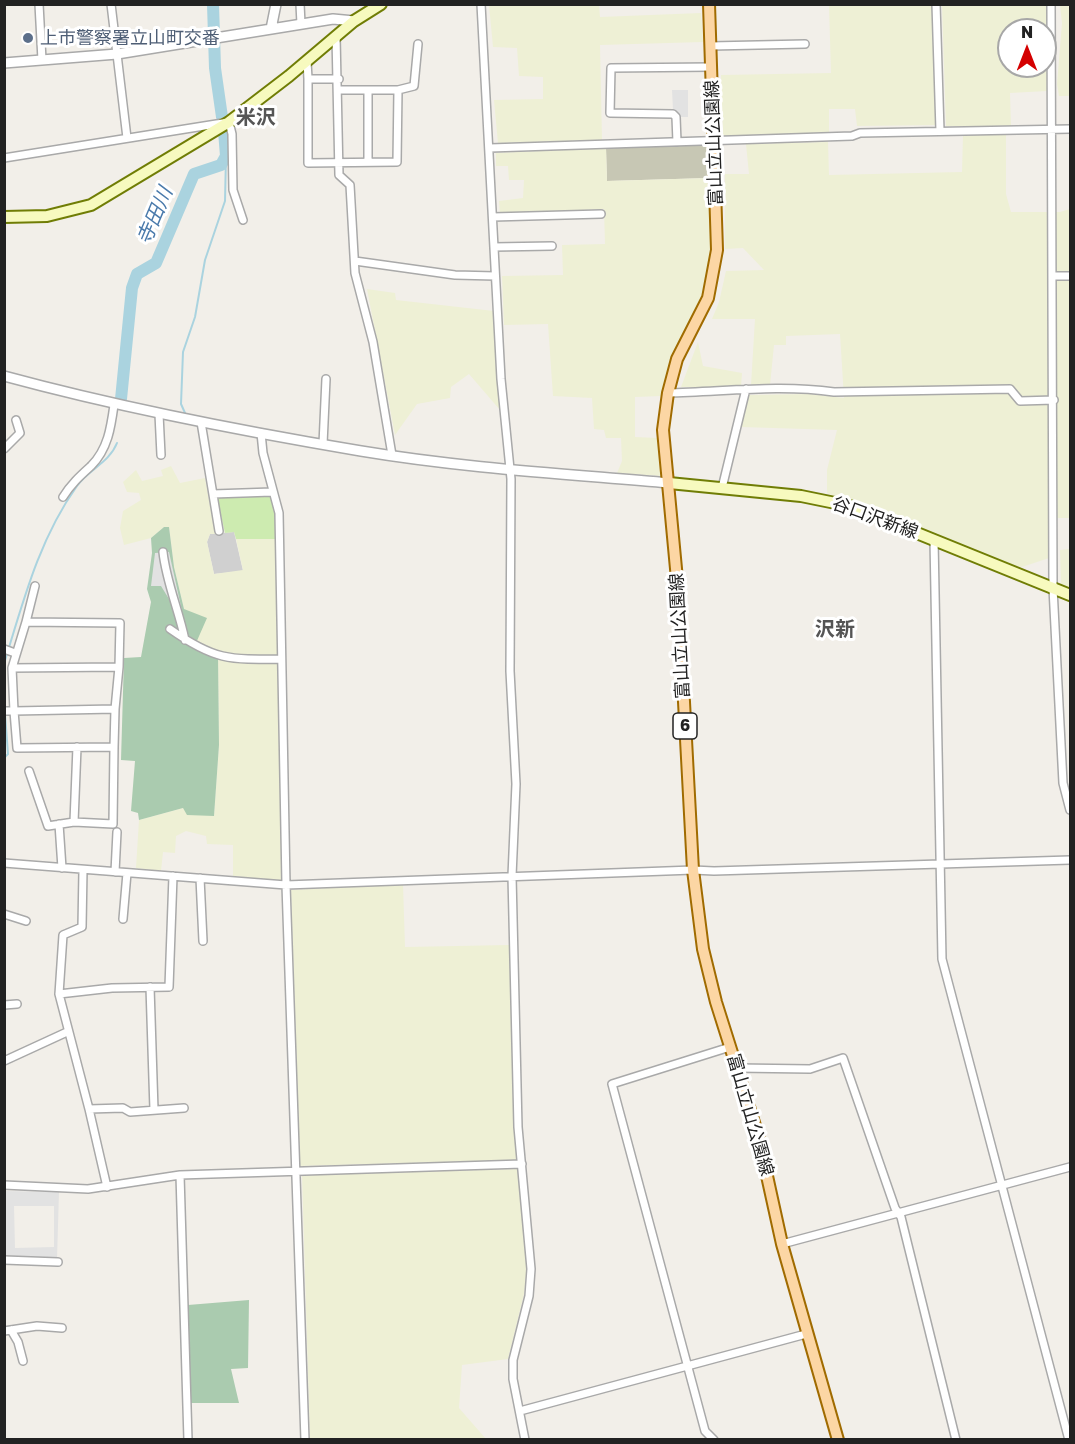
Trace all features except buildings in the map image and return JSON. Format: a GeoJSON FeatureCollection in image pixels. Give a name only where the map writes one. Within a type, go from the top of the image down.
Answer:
{"type":"FeatureCollection","features":[{"type":"Feature","properties":{"kind":"main road"},"geometry":{"type":"LineString","coordinates":[[4,217],[47,216],[91,205],[229,122],[354,21],[381,4]]}},
{"type":"Feature","properties":{"kind":"main road","name":"富山立山公園線"},"geometry":{"type":"LineString","coordinates":[[709,4],[717,250],[708,298],[677,359],[668,393],[663,430],[669,483],[693,870],[703,949],[736,1068],[758,1136],[782,1244],[838,1440]]}},
{"type":"Feature","properties":{"kind":"main road","name":"谷口沢新線"},"geometry":{"type":"LineString","coordinates":[[669,483],[826,499],[850,506],[1071,595]]}},
{"type":"Feature","properties":{"kind":"street"},"geometry":{"type":"LineString","coordinates":[[39,4],[42,60]]}},
{"type":"Feature","properties":{"kind":"street"},"geometry":{"type":"LineString","coordinates":[[111,4],[127,138]]}},
{"type":"Feature","properties":{"kind":"street"},"geometry":{"type":"LineString","coordinates":[[271,29],[276,4]]}},
{"type":"Feature","properties":{"kind":"street"},"geometry":{"type":"LineString","coordinates":[[300,4],[301,24]]}},
{"type":"Feature","properties":{"kind":"street"},"geometry":{"type":"LineString","coordinates":[[481,4],[501,379],[510,468],[510,697],[516,784],[512,876],[518,1127],[531,1269],[529,1296],[513,1360],[525,1440]]}},
{"type":"Feature","properties":{"kind":"street"},"geometry":{"type":"LineString","coordinates":[[936,4],[940,131]]}},
{"type":"Feature","properties":{"kind":"street"},"geometry":{"type":"LineString","coordinates":[[1051,4],[1053,588],[1063,783],[1071,810]]}},
{"type":"Feature","properties":{"kind":"street"},"geometry":{"type":"LineString","coordinates":[[4,63],[117,54],[333,19],[354,21]]}},
{"type":"Feature","properties":{"kind":"street"},"geometry":{"type":"LineString","coordinates":[[336,36],[339,79],[339,175],[350,185],[355,273],[374,342],[392,455]]}},
{"type":"Feature","properties":{"kind":"street"},"geometry":{"type":"LineString","coordinates":[[338,90],[398,90],[414,86],[418,44]]}},
{"type":"Feature","properties":{"kind":"street"},"geometry":{"type":"LineString","coordinates":[[711,46],[806,44]]}},
{"type":"Feature","properties":{"kind":"street"},"geometry":{"type":"LineString","coordinates":[[307,61],[308,163],[397,162],[398,90]]}},
{"type":"Feature","properties":{"kind":"street"},"geometry":{"type":"LineString","coordinates":[[676,142],[676,117],[673,114],[610,112],[611,68],[711,67]]}},
{"type":"Feature","properties":{"kind":"street"},"geometry":{"type":"LineString","coordinates":[[308,79],[339,79]]}},
{"type":"Feature","properties":{"kind":"street"},"geometry":{"type":"LineString","coordinates":[[368,90],[368,162]]}},
{"type":"Feature","properties":{"kind":"street"},"geometry":{"type":"LineString","coordinates":[[4,158],[229,122],[232,134],[233,190],[243,220]]}},
{"type":"Feature","properties":{"kind":"street"},"geometry":{"type":"LineString","coordinates":[[490,148],[940,131],[1071,129]]}},
{"type":"Feature","properties":{"kind":"street"},"geometry":{"type":"LineString","coordinates":[[492,217],[601,214]]}},
{"type":"Feature","properties":{"kind":"street"},"geometry":{"type":"LineString","coordinates":[[494,247],[552,246]]}},
{"type":"Feature","properties":{"kind":"street"},"geometry":{"type":"LineString","coordinates":[[355,261],[454,275],[495,276]]}},
{"type":"Feature","properties":{"kind":"street"},"geometry":{"type":"LineString","coordinates":[[1053,276],[1071,276]]}},
{"type":"Feature","properties":{"kind":"street"},"geometry":{"type":"LineString","coordinates":[[4,376],[114,405],[323,444],[392,455],[669,483]]}},
{"type":"Feature","properties":{"kind":"street"},"geometry":{"type":"LineString","coordinates":[[323,444],[326,379]]}},
{"type":"Feature","properties":{"kind":"street"},"geometry":{"type":"LineString","coordinates":[[668,393],[746,389],[814,389],[834,392],[1010,389],[1020,401],[1053,400]]}},
{"type":"Feature","properties":{"kind":"street"},"geometry":{"type":"LineString","coordinates":[[722,488],[746,389]]}},
{"type":"Feature","properties":{"kind":"street"},"geometry":{"type":"LineString","coordinates":[[63,497],[71,483],[101,454],[109,433],[114,405]]}},
{"type":"Feature","properties":{"kind":"street"},"geometry":{"type":"LineString","coordinates":[[159,414],[161,455]]}},
{"type":"Feature","properties":{"kind":"street"},"geometry":{"type":"LineString","coordinates":[[4,449],[20,433],[16,420]]}},
{"type":"Feature","properties":{"kind":"street"},"geometry":{"type":"LineString","coordinates":[[201,422],[219,531]]}},
{"type":"Feature","properties":{"kind":"street"},"geometry":{"type":"LineString","coordinates":[[261,433],[272,492],[279,513],[286,885],[305,1440]]}},
{"type":"Feature","properties":{"kind":"street"},"geometry":{"type":"LineString","coordinates":[[213,494],[272,492]]}},
{"type":"Feature","properties":{"kind":"street"},"geometry":{"type":"LineString","coordinates":[[934,540],[942,959],[1069,1440]]}},
{"type":"Feature","properties":{"kind":"street"},"geometry":{"type":"LineString","coordinates":[[163,552],[164,569],[179,609],[185,640]]}},
{"type":"Feature","properties":{"kind":"street"},"geometry":{"type":"LineString","coordinates":[[36,586],[12,668],[17,748],[114,747]]}},
{"type":"Feature","properties":{"kind":"street"},"geometry":{"type":"LineString","coordinates":[[26,622],[120,623],[115,709],[113,824],[74,822],[48,826],[29,771]]}},
{"type":"Feature","properties":{"kind":"street"},"geometry":{"type":"LineString","coordinates":[[170,629],[197,648],[231,660],[281,658]]}},
{"type":"Feature","properties":{"kind":"street"},"geometry":{"type":"LineString","coordinates":[[4,649],[15,653]]}},
{"type":"Feature","properties":{"kind":"street"},"geometry":{"type":"LineString","coordinates":[[12,668],[119,667]]}},
{"type":"Feature","properties":{"kind":"street"},"geometry":{"type":"LineString","coordinates":[[4,711],[115,709]]}},
{"type":"Feature","properties":{"kind":"street"},"geometry":{"type":"LineString","coordinates":[[74,822],[77,747]]}},
{"type":"Feature","properties":{"kind":"street"},"geometry":{"type":"LineString","coordinates":[[58,824],[62,868]]}},
{"type":"Feature","properties":{"kind":"street"},"geometry":{"type":"LineString","coordinates":[[114,872],[117,832]]}},
{"type":"Feature","properties":{"kind":"street"},"geometry":{"type":"LineString","coordinates":[[4,864],[286,885],[693,870],[714,872],[1071,860]]}},
{"type":"Feature","properties":{"kind":"street"},"geometry":{"type":"LineString","coordinates":[[83,870],[82,927],[63,935],[59,994],[107,1187]]}},
{"type":"Feature","properties":{"kind":"street"},"geometry":{"type":"LineString","coordinates":[[123,919],[127,873]]}},
{"type":"Feature","properties":{"kind":"street"},"geometry":{"type":"LineString","coordinates":[[59,994],[112,988],[169,987],[173,876]]}},
{"type":"Feature","properties":{"kind":"street"},"geometry":{"type":"LineString","coordinates":[[200,878],[202,941]]}},
{"type":"Feature","properties":{"kind":"street"},"geometry":{"type":"LineString","coordinates":[[4,914],[27,921]]}},
{"type":"Feature","properties":{"kind":"street"},"geometry":{"type":"LineString","coordinates":[[150,987],[154,1110]]}},
{"type":"Feature","properties":{"kind":"street"},"geometry":{"type":"LineString","coordinates":[[4,1005],[17,1004]]}},
{"type":"Feature","properties":{"kind":"street"},"geometry":{"type":"LineString","coordinates":[[4,1061],[67,1032]]}},
{"type":"Feature","properties":{"kind":"street"},"geometry":{"type":"LineString","coordinates":[[714,1440],[705,1431],[612,1084],[730,1047]]}},
{"type":"Feature","properties":{"kind":"street"},"geometry":{"type":"LineString","coordinates":[[736,1068],[810,1069],[843,1058],[898,1213],[956,1440]]}},
{"type":"Feature","properties":{"kind":"street"},"geometry":{"type":"LineString","coordinates":[[89,1109],[123,1108],[130,1112],[184,1108]]}},
{"type":"Feature","properties":{"kind":"street"},"geometry":{"type":"LineString","coordinates":[[4,1185],[88,1189],[180,1175],[522,1164]]}},
{"type":"Feature","properties":{"kind":"street"},"geometry":{"type":"LineString","coordinates":[[782,1244],[1071,1167]]}},
{"type":"Feature","properties":{"kind":"street"},"geometry":{"type":"LineString","coordinates":[[180,1175],[188,1440]]}},
{"type":"Feature","properties":{"kind":"street"},"geometry":{"type":"LineString","coordinates":[[4,1260],[58,1262]]}},
{"type":"Feature","properties":{"kind":"street"},"geometry":{"type":"LineString","coordinates":[[8,1331],[37,1326],[62,1328]]}},
{"type":"Feature","properties":{"kind":"street"},"geometry":{"type":"LineString","coordinates":[[8,1331],[18,1342],[23,1361]]}},
{"type":"Feature","properties":{"kind":"street"},"geometry":{"type":"LineString","coordinates":[[520,1411],[806,1334]]}},
{"type":"Feature","properties":{"kind":"shaded area"},"geometry":{"type":"Polygon","coordinates":[[[489,5],[599,5],[600,17],[701,13],[703,42],[600,45],[602,140],[498,143],[494,100],[543,99],[543,77],[519,76],[517,48],[493,47],[489,5]]]}},
{"type":"Feature","properties":{"kind":"shaded area"},"geometry":{"type":"Polygon","coordinates":[[[829,5],[934,5],[937,125],[857,126],[855,109],[829,109],[829,134],[723,137],[721,75],[831,73],[829,5]]]}},
{"type":"Feature","properties":{"kind":"shaded area"},"geometry":{"type":"Polygon","coordinates":[[[942,5],[1047,5],[1047,18],[997,18],[997,78],[1047,78],[1047,91],[1010,93],[1011,126],[946,126],[942,5]]]}},
{"type":"Feature","properties":{"kind":"shaded area"},"geometry":{"type":"Polygon","coordinates":[[[1060,5],[1070,5],[1070,96],[1059,96],[1057,84],[1062,23],[1060,5]]]}},
{"type":"Feature","properties":{"kind":"shaded area"},"geometry":{"type":"Polygon","coordinates":[[[672,90],[688,90],[688,117],[681,117],[673,110],[672,90]]]}},
{"type":"Feature","properties":{"kind":"shaded area"},"geometry":{"type":"Polygon","coordinates":[[[963,135],[1006,135],[1006,194],[1011,212],[1060,212],[1070,209],[1070,272],[1060,272],[1059,280],[1070,281],[1070,518],[1050,518],[1049,558],[1019,568],[827,493],[827,470],[837,430],[741,427],[749,395],[811,394],[844,398],[840,334],[786,336],[786,345],[774,345],[770,385],[751,385],[755,319],[712,319],[719,302],[726,271],[764,270],[743,248],[725,249],[725,174],[749,174],[746,144],[828,142],[829,175],[962,172],[963,135]]]}},
{"type":"Feature","properties":{"kind":"shaded area"},"geometry":{"type":"Polygon","coordinates":[[[707,145],[709,178],[607,181],[606,148],[707,145]]]}},
{"type":"Feature","properties":{"kind":"shaded area"},"geometry":{"type":"Polygon","coordinates":[[[606,148],[607,181],[709,178],[712,250],[702,296],[672,357],[661,396],[635,397],[635,437],[657,438],[662,476],[617,473],[622,461],[621,438],[606,438],[604,430],[594,429],[592,398],[553,396],[548,324],[504,325],[502,276],[563,275],[562,245],[605,244],[604,209],[500,214],[499,201],[523,198],[524,180],[509,180],[508,166],[496,166],[496,153],[606,148]]]}},
{"type":"Feature","properties":{"kind":"shaded area"},"geometry":{"type":"Polygon","coordinates":[[[367,289],[395,293],[396,300],[494,311],[500,410],[469,374],[451,387],[450,398],[417,404],[395,435],[367,289]]]}},
{"type":"Feature","properties":{"kind":"shaded area"},"geometry":{"type":"Polygon","coordinates":[[[698,342],[703,366],[742,373],[741,387],[681,387],[698,342]]]}},
{"type":"Feature","properties":{"kind":"shaded area"},"geometry":{"type":"Polygon","coordinates":[[[171,466],[180,483],[205,478],[215,534],[210,534],[207,542],[214,574],[243,570],[236,539],[277,539],[284,881],[233,876],[233,845],[207,844],[206,836],[186,831],[176,836],[175,853],[163,852],[161,871],[136,868],[139,820],[183,808],[214,816],[219,745],[218,653],[196,643],[184,609],[174,567],[169,527],[164,527],[151,538],[124,545],[120,528],[123,511],[141,500],[139,493],[127,492],[123,482],[136,470],[142,481],[163,476],[161,470],[171,466]]]}},
{"type":"Feature","properties":{"kind":"shaded area"},"geometry":{"type":"Polygon","coordinates":[[[234,532],[243,571],[214,574],[207,542],[210,534],[234,532]]]}},
{"type":"Feature","properties":{"kind":"shaded area"},"geometry":{"type":"Polygon","coordinates":[[[1070,549],[1070,590],[1061,584],[1060,550],[1070,549]]]}},
{"type":"Feature","properties":{"kind":"shaded area"},"geometry":{"type":"Polygon","coordinates":[[[169,552],[182,611],[177,612],[161,586],[151,586],[155,553],[169,552]]]}},
{"type":"Feature","properties":{"kind":"shaded area"},"geometry":{"type":"Polygon","coordinates":[[[403,884],[405,947],[509,945],[517,1160],[300,1166],[291,890],[403,884]]]}},
{"type":"Feature","properties":{"kind":"shaded area"},"geometry":{"type":"Polygon","coordinates":[[[519,1169],[527,1264],[524,1294],[508,1359],[462,1365],[459,1408],[486,1439],[310,1439],[302,1175],[519,1169]]]}},
{"type":"Feature","properties":{"kind":"shaded area"},"geometry":{"type":"Polygon","coordinates":[[[5,1191],[59,1192],[57,1259],[5,1258],[5,1191]],[[14,1206],[15,1248],[54,1247],[54,1206],[14,1206]]]}},
{"type":"Feature","properties":{"kind":"green space"},"geometry":{"type":"Polygon","coordinates":[[[270,496],[277,513],[277,539],[236,539],[234,532],[225,533],[217,497],[270,496]]]}},
{"type":"Feature","properties":{"kind":"green space"},"geometry":{"type":"Polygon","coordinates":[[[164,527],[169,527],[174,567],[184,609],[207,618],[196,643],[218,653],[219,745],[214,816],[187,815],[183,808],[139,820],[138,813],[131,811],[135,761],[121,760],[124,658],[141,657],[151,602],[147,589],[152,553],[151,538],[164,527]]]}},
{"type":"Feature","properties":{"kind":"green space"},"geometry":{"type":"Polygon","coordinates":[[[249,1300],[248,1368],[231,1369],[239,1403],[189,1403],[188,1305],[249,1300]]]}},
{"type":"Feature","properties":{"kind":"waterway","name":"寺田川"},"geometry":{"type":"LineString","coordinates":[[213,4],[215,68],[222,117]]}},
{"type":"Feature","properties":{"kind":"waterway","name":"寺田川"},"geometry":{"type":"LineString","coordinates":[[121,399],[132,288],[137,274],[156,263],[194,174],[221,165],[226,156],[224,131]]}},
{"type":"Feature","properties":{"kind":"waterway"},"geometry":{"type":"LineString","coordinates":[[185,413],[181,404],[183,352],[195,317],[205,260],[225,201],[226,156]]}},
{"type":"Feature","properties":{"kind":"waterway"},"geometry":{"type":"LineString","coordinates":[[4,664],[33,572],[52,527],[77,486],[109,456],[117,443]]}},
{"type":"Feature","properties":{"kind":"waterway"},"geometry":{"type":"LineString","coordinates":[[4,702],[5,709]]}},
{"type":"Feature","properties":{"kind":"waterway"},"geometry":{"type":"LineString","coordinates":[[4,758],[8,754],[5,714]]}},
{"type":"Feature","properties":{"kind":"place","name":"上市警察署立山町交番"},"geometry":{"type":"Point","coordinates":[28,38]}},
{"type":"Feature","properties":{"kind":"district","name":"米沢"},"geometry":{"type":"Point","coordinates":[256,118]}},
{"type":"Feature","properties":{"kind":"district","name":"沢新"},"geometry":{"type":"Point","coordinates":[835,630]}}]}
